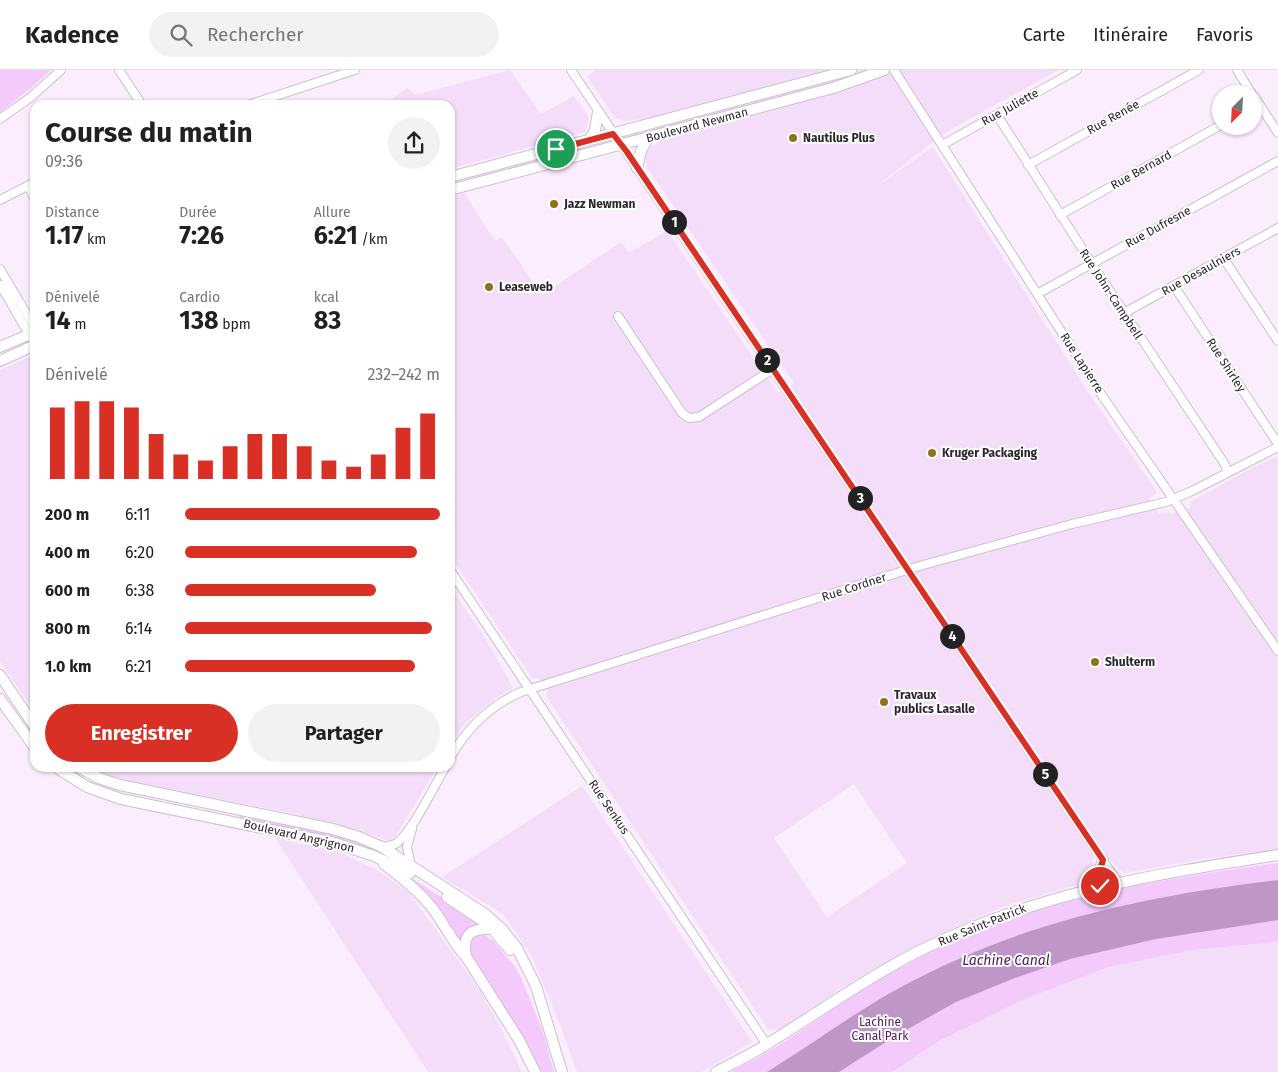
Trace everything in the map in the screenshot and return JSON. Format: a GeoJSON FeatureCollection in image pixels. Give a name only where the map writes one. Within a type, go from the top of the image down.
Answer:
{"type":"FeatureCollection","features":[{"type":"Feature","properties":{"kind":"main road","name":"Boulevard Newman"},"geometry":{"type":"LineString","coordinates":[[455,176],[851,70]]}},
{"type":"Feature","properties":{"kind":"main road","name":"Boulevard Newman"},"geometry":{"type":"LineString","coordinates":[[455,189],[841,86],[884,70]]}},
{"type":"Feature","properties":{"kind":"main road"},"geometry":{"type":"LineString","coordinates":[[589,140],[595,130],[598,112]]}},
{"type":"Feature","properties":{"kind":"main road"},"geometry":{"type":"LineString","coordinates":[[638,168],[641,151],[648,138]]}},
{"type":"Feature","properties":{"kind":"main road"},"geometry":{"type":"LineString","coordinates":[[0,347],[30,337]]}},
{"type":"Feature","properties":{"kind":"main road"},"geometry":{"type":"LineString","coordinates":[[0,361],[30,339]]}},
{"type":"Feature","properties":{"kind":"main road"},"geometry":{"type":"LineString","coordinates":[[0,675],[30,720]]}},
{"type":"Feature","properties":{"kind":"main road"},"geometry":{"type":"LineString","coordinates":[[0,699],[30,741]]}},
{"type":"Feature","properties":{"kind":"main road","name":"Boulevard Angrignon"},"geometry":{"type":"LineString","coordinates":[[63,772],[80,783],[121,799],[335,842],[399,866],[479,918],[493,930],[512,953],[529,988],[543,1010]]}},
{"type":"Feature","properties":{"kind":"main road","name":"Boulevard Angrignon"},"geometry":{"type":"LineString","coordinates":[[87,772],[98,778],[120,785],[333,829],[359,836],[382,847],[485,914],[502,929],[525,962],[536,986],[562,1072]]}},
{"type":"Feature","properties":{"kind":"main road"},"geometry":{"type":"LineString","coordinates":[[374,856],[426,900],[458,948],[467,958],[519,1040],[535,1072]]}},
{"type":"Feature","properties":{"kind":"main road","name":"Rue Saint-Patrick"},"geometry":{"type":"LineString","coordinates":[[716,1072],[767,1045],[850,990],[896,963],[933,944],[1005,914],[1091,889],[1167,872],[1278,856]]}},
{"type":"Feature","properties":{"kind":"main road"},"geometry":{"type":"LineString","coordinates":[[1091,889],[1103,860]]}},
{"type":"Feature","properties":{"kind":"main road"},"geometry":{"type":"LineString","coordinates":[[467,958],[464,946],[468,936],[476,930],[493,930]]}},
{"type":"Feature","properties":{"kind":"street"},"geometry":{"type":"LineString","coordinates":[[0,119],[36,93],[61,70]]}},
{"type":"Feature","properties":{"kind":"street"},"geometry":{"type":"LineString","coordinates":[[119,70],[139,100]]}},
{"type":"Feature","properties":{"kind":"street"},"geometry":{"type":"LineString","coordinates":[[263,100],[355,70]]}},
{"type":"Feature","properties":{"kind":"street"},"geometry":{"type":"LineString","coordinates":[[570,70],[638,168],[1103,860],[1116,883]]}},
{"type":"Feature","properties":{"kind":"street","name":"Rue Lapierre"},"geometry":{"type":"LineString","coordinates":[[894,70],[1103,397],[1278,651]]}},
{"type":"Feature","properties":{"kind":"street","name":"Rue Juliette"},"geometry":{"type":"LineString","coordinates":[[942,145],[1077,70]]}},
{"type":"Feature","properties":{"kind":"street","name":"Rue Renée"},"geometry":{"type":"LineString","coordinates":[[1028,165],[1199,70]]}},
{"type":"Feature","properties":{"kind":"street"},"geometry":{"type":"LineString","coordinates":[[1237,70],[1247,85]]}},
{"type":"Feature","properties":{"kind":"street"},"geometry":{"type":"LineString","coordinates":[[1262,113],[1278,133]]}},
{"type":"Feature","properties":{"kind":"street","name":"Rue John-Campbell"},"geometry":{"type":"LineString","coordinates":[[996,115],[1124,314],[1224,463],[1228,472]]}},
{"type":"Feature","properties":{"kind":"street","name":"Rue Bernard"},"geometry":{"type":"LineString","coordinates":[[1060,215],[1212,130]]}},
{"type":"Feature","properties":{"kind":"street","name":"Rue Dufresne"},"geometry":{"type":"LineString","coordinates":[[1038,294],[1278,161]]}},
{"type":"Feature","properties":{"kind":"street"},"geometry":{"type":"LineString","coordinates":[[0,200],[30,185]]}},
{"type":"Feature","properties":{"kind":"street","name":"Rue Desaulniers"},"geometry":{"type":"LineString","coordinates":[[1124,314],[1276,232]]}},
{"type":"Feature","properties":{"kind":"street"},"geometry":{"type":"LineString","coordinates":[[1224,259],[1278,341]]}},
{"type":"Feature","properties":{"kind":"street"},"geometry":{"type":"LineString","coordinates":[[0,269],[30,328]]}},
{"type":"Feature","properties":{"kind":"street"},"geometry":{"type":"LineString","coordinates":[[0,285],[30,330]]}},
{"type":"Feature","properties":{"kind":"street","name":"Rue Shirley"},"geometry":{"type":"LineString","coordinates":[[1174,286],[1278,446]]}},
{"type":"Feature","properties":{"kind":"street"},"geometry":{"type":"LineString","coordinates":[[618,316],[682,413],[689,418],[699,417],[773,369]]}},
{"type":"Feature","properties":{"kind":"street","name":"Rue Cordner"},"geometry":{"type":"LineString","coordinates":[[455,750],[468,730],[485,713],[508,698],[529,689],[908,570],[1072,524],[1174,499],[1278,446]]}},
{"type":"Feature","properties":{"kind":"street","name":"Rue Senkus"},"geometry":{"type":"LineString","coordinates":[[455,578],[767,1045]]}},
{"type":"Feature","properties":{"kind":"street"},"geometry":{"type":"LineString","coordinates":[[382,847],[397,844],[414,822],[443,772]]}},
{"type":"Feature","properties":{"kind":"street"},"geometry":{"type":"LineString","coordinates":[[411,866],[407,845],[414,822]]}},
{"type":"Feature","properties":{"kind":"shaded area"},"geometry":{"type":"Polygon","coordinates":[[[510,70],[541,114],[574,96],[589,118],[585,132],[455,168],[455,100],[390,100],[408,88],[415,95],[510,70]]]}},
{"type":"Feature","properties":{"kind":"shaded area"},"geometry":{"type":"Polygon","coordinates":[[[596,70],[1058,70],[946,132],[874,188],[933,147],[1086,389],[1155,489],[1156,493],[1148,498],[1159,514],[1171,512],[1172,514],[1191,508],[1190,502],[1278,456],[1278,849],[1196,860],[1124,873],[1100,851],[1092,860],[1093,873],[1091,878],[1084,883],[1014,903],[933,937],[858,978],[779,1030],[768,1029],[547,698],[546,694],[548,692],[538,678],[532,678],[455,562],[455,196],[464,193],[495,241],[502,237],[542,295],[621,242],[629,253],[667,231],[778,394],[794,383],[647,167],[645,158],[650,147],[657,143],[648,118],[626,121],[616,119],[587,76],[596,70]],[[854,784],[774,838],[827,917],[907,863],[854,784]]]}},
{"type":"Feature","properties":{"kind":"shaded area"},"geometry":{"type":"Polygon","coordinates":[[[30,357],[30,705],[0,662],[0,370],[30,357]]]}},
{"type":"Feature","properties":{"kind":"shaded area"},"geometry":{"type":"Polygon","coordinates":[[[455,594],[486,639],[513,688],[496,698],[464,724],[455,739],[455,594]]]}},
{"type":"Feature","properties":{"kind":"shaded area"},"geometry":{"type":"Polygon","coordinates":[[[103,772],[435,772],[392,842],[358,830],[296,814],[139,783],[103,772]]]}},
{"type":"Feature","properties":{"kind":"shaded area"},"geometry":{"type":"Polygon","coordinates":[[[582,786],[752,1042],[702,1072],[577,1072],[532,956],[503,914],[442,877],[582,786]]]}},
{"type":"Feature","properties":{"kind":"shaded area"},"geometry":{"type":"Polygon","coordinates":[[[275,838],[337,851],[379,871],[409,893],[481,992],[522,1072],[428,1072],[275,838]]]}},
{"type":"Feature","properties":{"kind":"shaded area"},"geometry":{"type":"Polygon","coordinates":[[[1278,942],[1278,1072],[893,1072],[937,1042],[1022,1000],[1109,967],[1193,950],[1278,942]]]}},
{"type":"Feature","properties":{"kind":"green space"},"geometry":{"type":"Polygon","coordinates":[[[0,70],[51,70],[0,112],[0,70]]]}},
{"type":"Feature","properties":{"kind":"green space"},"geometry":{"type":"Polygon","coordinates":[[[240,815],[320,830],[359,843],[396,861],[345,840],[239,818],[240,815]]]}},
{"type":"Feature","properties":{"kind":"green space","name":"Lachine Canal Park"},"geometry":{"type":"Polygon","coordinates":[[[1278,863],[1278,942],[1193,950],[1109,967],[1022,1000],[937,1042],[893,1072],[730,1072],[773,1049],[865,988],[935,950],[976,932],[1017,917],[1103,893],[1190,876],[1278,863]]]}},
{"type":"Feature","properties":{"kind":"green space"},"geometry":{"type":"Polygon","coordinates":[[[399,870],[482,923],[462,946],[399,870]]]}},
{"type":"Feature","properties":{"kind":"green space"},"geometry":{"type":"Polygon","coordinates":[[[483,933],[492,939],[521,977],[544,1035],[554,1072],[540,1072],[526,1044],[469,951],[472,937],[483,933]]]}},
{"type":"Feature","properties":{"kind":"water","name":"Lachine Canal"},"geometry":{"type":"Polygon","coordinates":[[[1278,880],[1278,920],[1156,939],[1070,959],[1015,978],[956,1002],[897,1035],[839,1072],[767,1072],[850,1017],[901,987],[946,964],[992,945],[1084,915],[1131,904],[1179,894],[1278,880]]]}},
{"type":"Feature","properties":{"kind":"place","name":"Nautilus Plus"},"geometry":{"type":"Point","coordinates":[793,138]}},
{"type":"Feature","properties":{"kind":"place","name":"Jazz Newman"},"geometry":{"type":"Point","coordinates":[554,204]}},
{"type":"Feature","properties":{"kind":"place","name":"Leaseweb"},"geometry":{"type":"Point","coordinates":[489,287]}},
{"type":"Feature","properties":{"kind":"place","name":"Kruger Packaging"},"geometry":{"type":"Point","coordinates":[932,453]}},
{"type":"Feature","properties":{"kind":"place","name":"Shulterm"},"geometry":{"type":"Point","coordinates":[1095,662]}},
{"type":"Feature","properties":{"kind":"place","name":"Travaux publics Lasalle"},"geometry":{"type":"Point","coordinates":[884,702]}},
{"type":"Feature","properties":{"kind":"route"},"geometry":{"type":"LineString","coordinates":[[556,149],[613,134],[627,152],[1103,860],[1091,889],[1100,886]]}}]}
